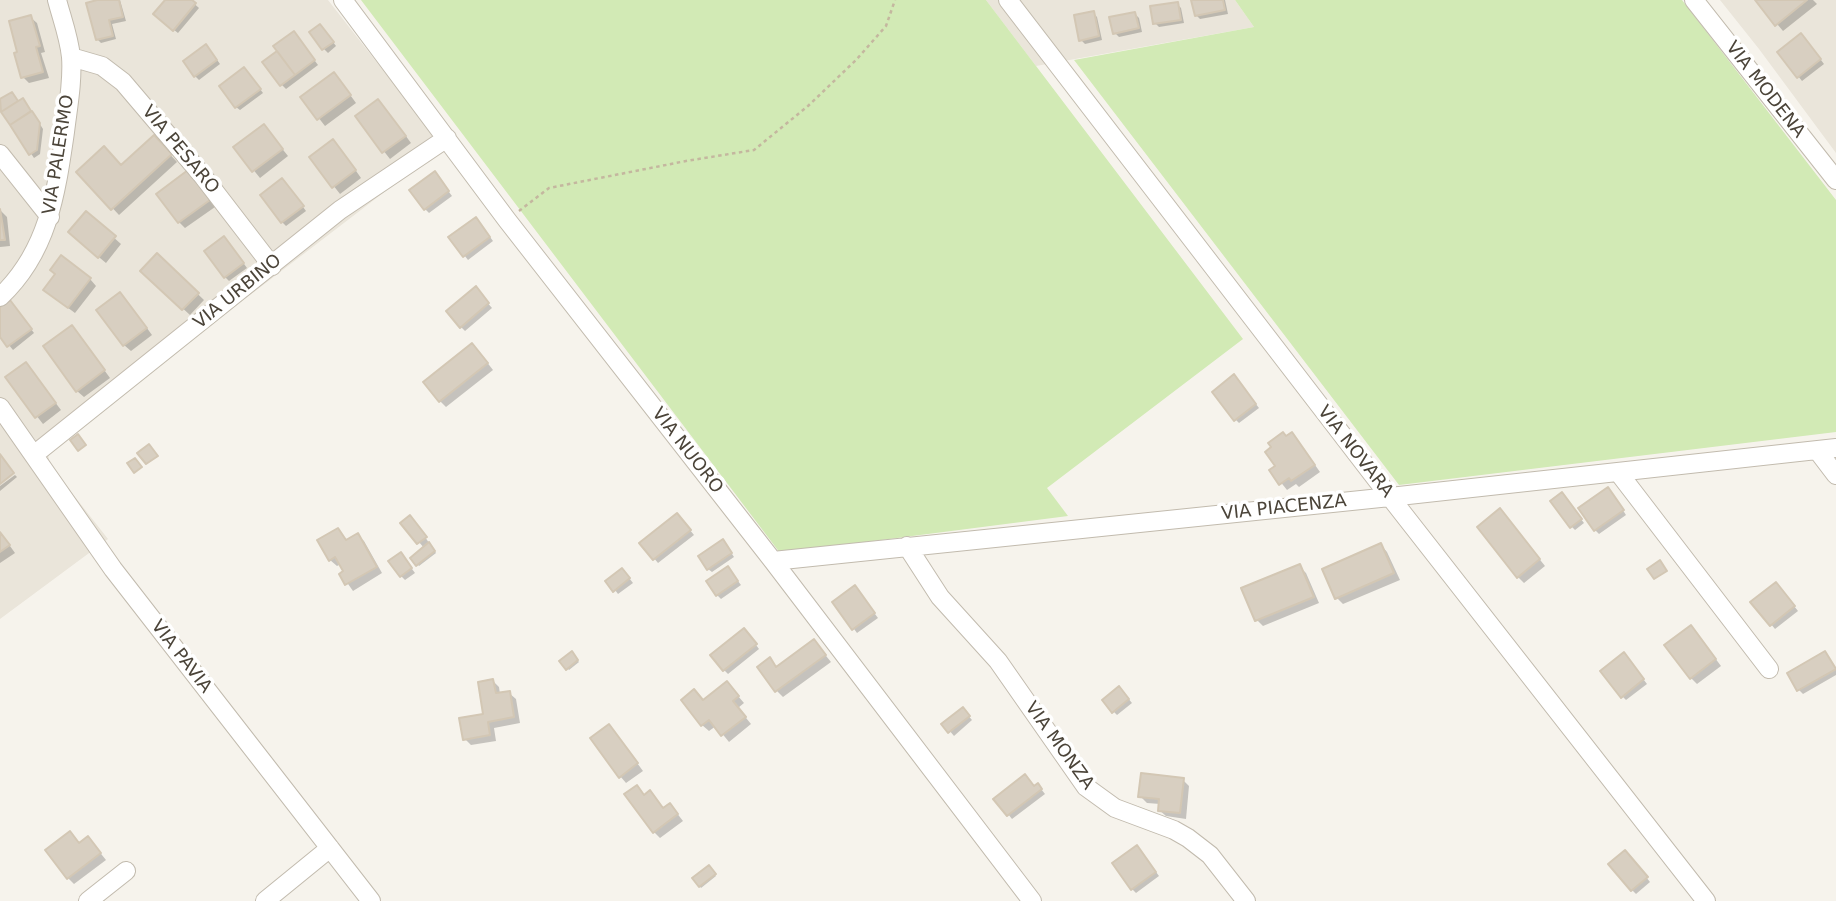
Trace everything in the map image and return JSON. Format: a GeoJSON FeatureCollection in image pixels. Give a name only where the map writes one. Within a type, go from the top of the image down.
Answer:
{"type":"FeatureCollection","features":[{"type":"Feature","properties":{"kind":"street","name":"VIA PALERMO"},"geometry":{"type":"LineString","coordinates":[[0,297],[30,262],[50,217],[66,125],[71,77],[68,37],[57,0]]}},
{"type":"Feature","properties":{"kind":"street","name":"VIA NUORO"},"geometry":{"type":"LineString","coordinates":[[344,0],[508,220],[1032,901]]}},
{"type":"Feature","properties":{"kind":"street","name":"VIA NOVARA"},"geometry":{"type":"LineString","coordinates":[[1008,0],[1390,497],[1706,901]]}},
{"type":"Feature","properties":{"kind":"street","name":"VIA MODENA"},"geometry":{"type":"LineString","coordinates":[[1694,0],[1836,180]]}},
{"type":"Feature","properties":{"kind":"street","name":"VIA PESARO"},"geometry":{"type":"LineString","coordinates":[[71,57],[102,66],[124,82],[202,175],[272,266]]}},
{"type":"Feature","properties":{"kind":"street","name":"VIA URBINO"},"geometry":{"type":"LineString","coordinates":[[35,454],[340,211],[447,138]]}},
{"type":"Feature","properties":{"kind":"street"},"geometry":{"type":"LineString","coordinates":[[0,154],[50,217]]}},
{"type":"Feature","properties":{"kind":"street","name":"VIA PAVIA"},"geometry":{"type":"LineString","coordinates":[[0,407],[113,569],[372,901]]}},
{"type":"Feature","properties":{"kind":"street","name":"VIA PIACENZA"},"geometry":{"type":"LineString","coordinates":[[773,561],[1836,448]]}},
{"type":"Feature","properties":{"kind":"street"},"geometry":{"type":"LineString","coordinates":[[1817,450],[1836,475]]}},
{"type":"Feature","properties":{"kind":"street"},"geometry":{"type":"LineString","coordinates":[[1618,472],[1769,669]]}},
{"type":"Feature","properties":{"kind":"street","name":"VIA MONZA"},"geometry":{"type":"LineString","coordinates":[[907,547],[940,597],[998,661],[1086,787],[1115,808],[1188,838],[1210,855],[1246,901]]}},
{"type":"Feature","properties":{"kind":"street"},"geometry":{"type":"LineString","coordinates":[[265,901],[330,848]]}},
{"type":"Feature","properties":{"kind":"street"},"geometry":{"type":"LineString","coordinates":[[88,901],[126,871]]}},
{"type":"Feature","properties":{"kind":"path"},"geometry":{"type":"LineString","coordinates":[[508,220],[549,188],[686,160],[754,150],[808,106],[856,60],[886,26],[895,0]]}},
{"type":"Feature","properties":{"kind":"shaded area"},"geometry":{"type":"Polygon","coordinates":[[[0,0],[328,0],[443,147],[52,447],[48,454],[50,465],[108,539],[0,619],[0,0]]]}},
{"type":"Feature","properties":{"kind":"shaded area"},"geometry":{"type":"Polygon","coordinates":[[[986,0],[1235,0],[1254,27],[1036,66],[986,0]]]}},
{"type":"Feature","properties":{"kind":"shaded area"},"geometry":{"type":"Polygon","coordinates":[[[1720,0],[1836,0],[1836,153],[1759,49],[1720,0]]]}},
{"type":"Feature","properties":{"kind":"green space"},"geometry":{"type":"Polygon","coordinates":[[[361,0],[986,0],[1243,339],[1047,488],[1068,516],[780,553],[361,0]]]}},
{"type":"Feature","properties":{"kind":"green space"},"geometry":{"type":"Polygon","coordinates":[[[1235,0],[1682,0],[1836,200],[1836,432],[1399,485],[1074,60],[1254,27],[1235,0]]]}},
{"type":"Feature","properties":{"kind":"building"},"geometry":{"type":"Polygon","coordinates":[[[119,0],[123,17],[109,20],[113,36],[96,40],[86,3],[119,0]]]}},
{"type":"Feature","properties":{"kind":"building"},"geometry":{"type":"Polygon","coordinates":[[[165,0],[192,0],[196,3],[173,31],[153,14],[165,0]]]}},
{"type":"Feature","properties":{"kind":"building"},"geometry":{"type":"Polygon","coordinates":[[[1191,0],[1223,0],[1225,10],[1195,16],[1191,0]]]}},
{"type":"Feature","properties":{"kind":"building"},"geometry":{"type":"Polygon","coordinates":[[[1755,0],[1807,0],[1775,26],[1755,0]]]}},
{"type":"Feature","properties":{"kind":"building"},"geometry":{"type":"Polygon","coordinates":[[[1178,2],[1181,20],[1153,24],[1150,6],[1178,2]]]}},
{"type":"Feature","properties":{"kind":"building"},"geometry":{"type":"Polygon","coordinates":[[[1094,11],[1099,36],[1079,41],[1074,15],[1094,11]]]}},
{"type":"Feature","properties":{"kind":"building"},"geometry":{"type":"Polygon","coordinates":[[[1135,12],[1139,28],[1113,34],[1109,17],[1135,12]]]}},
{"type":"Feature","properties":{"kind":"building"},"geometry":{"type":"Polygon","coordinates":[[[31,15],[40,46],[36,47],[43,72],[21,78],[9,21],[31,15]]]}},
{"type":"Feature","properties":{"kind":"building"},"geometry":{"type":"Polygon","coordinates":[[[320,24],[334,42],[322,50],[309,32],[320,24]]]}},
{"type":"Feature","properties":{"kind":"building"},"geometry":{"type":"Polygon","coordinates":[[[294,31],[315,60],[295,75],[273,46],[294,31]]]}},
{"type":"Feature","properties":{"kind":"building"},"geometry":{"type":"Polygon","coordinates":[[[1801,33],[1821,59],[1797,78],[1777,52],[1801,33]]]}},
{"type":"Feature","properties":{"kind":"building"},"geometry":{"type":"Polygon","coordinates":[[[206,44],[217,60],[194,77],[183,61],[206,44]]]}},
{"type":"Feature","properties":{"kind":"building"},"geometry":{"type":"Polygon","coordinates":[[[277,51],[295,75],[280,86],[262,62],[277,51]]]}},
{"type":"Feature","properties":{"kind":"building"},"geometry":{"type":"Polygon","coordinates":[[[244,67],[261,89],[235,108],[219,86],[244,67]]]}},
{"type":"Feature","properties":{"kind":"building"},"geometry":{"type":"Polygon","coordinates":[[[334,72],[351,95],[317,120],[300,97],[334,72]]]}},
{"type":"Feature","properties":{"kind":"building"},"geometry":{"type":"Polygon","coordinates":[[[12,92],[18,101],[1,112],[0,99],[12,92]]]}},
{"type":"Feature","properties":{"kind":"building"},"geometry":{"type":"Polygon","coordinates":[[[23,98],[31,111],[10,125],[1,112],[23,98]]]}},
{"type":"Feature","properties":{"kind":"building"},"geometry":{"type":"Polygon","coordinates":[[[378,99],[406,136],[382,153],[355,116],[378,99]]]}},
{"type":"Feature","properties":{"kind":"building"},"geometry":{"type":"Polygon","coordinates":[[[32,111],[40,123],[37,150],[29,155],[10,125],[32,111]]]}},
{"type":"Feature","properties":{"kind":"building"},"geometry":{"type":"Polygon","coordinates":[[[264,124],[283,149],[252,172],[233,147],[264,124]]]}},
{"type":"Feature","properties":{"kind":"building"},"geometry":{"type":"Polygon","coordinates":[[[154,135],[172,154],[111,210],[76,172],[104,146],[121,165],[154,135]]]}},
{"type":"Feature","properties":{"kind":"building"},"geometry":{"type":"Polygon","coordinates":[[[333,139],[356,170],[332,188],[309,157],[333,139]]]}},
{"type":"Feature","properties":{"kind":"building"},"geometry":{"type":"Polygon","coordinates":[[[188,170],[210,200],[178,223],[156,194],[188,170]]]}},
{"type":"Feature","properties":{"kind":"building"},"geometry":{"type":"Polygon","coordinates":[[[435,171],[449,191],[424,210],[409,190],[435,171]]]}},
{"type":"Feature","properties":{"kind":"building"},"geometry":{"type":"Polygon","coordinates":[[[282,178],[304,206],[281,223],[260,195],[282,178]]]}},
{"type":"Feature","properties":{"kind":"building"},"geometry":{"type":"Polygon","coordinates":[[[0,209],[5,240],[0,240],[0,209]]]}},
{"type":"Feature","properties":{"kind":"building"},"geometry":{"type":"Polygon","coordinates":[[[86,211],[116,236],[98,258],[68,232],[86,211]]]}},
{"type":"Feature","properties":{"kind":"building"},"geometry":{"type":"Polygon","coordinates":[[[476,217],[490,237],[463,257],[448,237],[476,217]]]}},
{"type":"Feature","properties":{"kind":"building"},"geometry":{"type":"Polygon","coordinates":[[[224,236],[244,263],[224,278],[204,251],[224,236]]]}},
{"type":"Feature","properties":{"kind":"building"},"geometry":{"type":"Polygon","coordinates":[[[157,253],[199,293],[182,310],[140,271],[157,253]]]}},
{"type":"Feature","properties":{"kind":"building"},"geometry":{"type":"Polygon","coordinates":[[[61,255],[91,278],[68,308],[43,290],[55,274],[50,270],[61,255]]]}},
{"type":"Feature","properties":{"kind":"building"},"geometry":{"type":"Polygon","coordinates":[[[476,286],[489,303],[460,328],[446,311],[476,286]]]}},
{"type":"Feature","properties":{"kind":"building"},"geometry":{"type":"Polygon","coordinates":[[[120,292],[147,328],[123,346],[96,310],[120,292]]]}},
{"type":"Feature","properties":{"kind":"building"},"geometry":{"type":"Polygon","coordinates":[[[10,300],[32,329],[7,347],[0,337],[0,307],[10,300]]]}},
{"type":"Feature","properties":{"kind":"building"},"geometry":{"type":"Polygon","coordinates":[[[72,325],[105,370],[76,392],[43,346],[72,325]]]}},
{"type":"Feature","properties":{"kind":"building"},"geometry":{"type":"Polygon","coordinates":[[[472,343],[488,363],[439,402],[423,382],[472,343]]]}},
{"type":"Feature","properties":{"kind":"building"},"geometry":{"type":"Polygon","coordinates":[[[26,362],[56,403],[35,418],[5,377],[26,362]]]}},
{"type":"Feature","properties":{"kind":"building"},"geometry":{"type":"Polygon","coordinates":[[[1234,374],[1256,404],[1234,421],[1212,392],[1234,374]]]}},
{"type":"Feature","properties":{"kind":"building"},"geometry":{"type":"Polygon","coordinates":[[[1283,432],[1286,436],[1292,432],[1315,465],[1291,481],[1289,478],[1279,485],[1269,470],[1275,466],[1265,452],[1271,447],[1268,443],[1283,432]]]}},
{"type":"Feature","properties":{"kind":"building"},"geometry":{"type":"Polygon","coordinates":[[[78,434],[86,445],[78,451],[70,440],[78,434]]]}},
{"type":"Feature","properties":{"kind":"building"},"geometry":{"type":"Polygon","coordinates":[[[149,444],[158,456],[146,464],[137,453],[149,444]]]}},
{"type":"Feature","properties":{"kind":"building"},"geometry":{"type":"Polygon","coordinates":[[[0,454],[14,473],[0,484],[0,454]]]}},
{"type":"Feature","properties":{"kind":"building"},"geometry":{"type":"Polygon","coordinates":[[[135,458],[142,467],[134,473],[127,463],[135,458]]]}},
{"type":"Feature","properties":{"kind":"building"},"geometry":{"type":"Polygon","coordinates":[[[1608,487],[1624,510],[1594,531],[1578,508],[1608,487]]]}},
{"type":"Feature","properties":{"kind":"building"},"geometry":{"type":"Polygon","coordinates":[[[1562,492],[1582,519],[1570,528],[1550,501],[1562,492]]]}},
{"type":"Feature","properties":{"kind":"building"},"geometry":{"type":"Polygon","coordinates":[[[1500,508],[1540,559],[1517,578],[1477,527],[1500,508]]]}},
{"type":"Feature","properties":{"kind":"building"},"geometry":{"type":"Polygon","coordinates":[[[677,513],[691,530],[653,560],[639,543],[677,513]]]}},
{"type":"Feature","properties":{"kind":"building"},"geometry":{"type":"Polygon","coordinates":[[[410,515],[427,537],[417,544],[400,523],[410,515]]]}},
{"type":"Feature","properties":{"kind":"building"},"geometry":{"type":"Polygon","coordinates":[[[338,528],[346,540],[358,533],[377,567],[345,585],[339,574],[343,571],[335,557],[329,561],[317,540],[338,528]]]}},
{"type":"Feature","properties":{"kind":"building"},"geometry":{"type":"Polygon","coordinates":[[[0,532],[10,545],[0,552],[0,532]]]}},
{"type":"Feature","properties":{"kind":"building"},"geometry":{"type":"Polygon","coordinates":[[[723,539],[732,553],[707,570],[698,556],[723,539]]]}},
{"type":"Feature","properties":{"kind":"building"},"geometry":{"type":"Polygon","coordinates":[[[429,542],[435,551],[416,566],[410,558],[429,542]]]}},
{"type":"Feature","properties":{"kind":"building"},"geometry":{"type":"Polygon","coordinates":[[[1381,543],[1394,573],[1335,599],[1322,569],[1381,543]]]}},
{"type":"Feature","properties":{"kind":"building"},"geometry":{"type":"Polygon","coordinates":[[[401,552],[412,568],[400,577],[388,561],[401,552]]]}},
{"type":"Feature","properties":{"kind":"building"},"geometry":{"type":"Polygon","coordinates":[[[1660,560],[1667,571],[1654,579],[1647,569],[1660,560]]]}},
{"type":"Feature","properties":{"kind":"building"},"geometry":{"type":"Polygon","coordinates":[[[1300,564],[1314,597],[1255,621],[1241,588],[1300,564]]]}},
{"type":"Feature","properties":{"kind":"building"},"geometry":{"type":"Polygon","coordinates":[[[728,566],[738,581],[716,596],[706,581],[728,566]]]}},
{"type":"Feature","properties":{"kind":"building"},"geometry":{"type":"Polygon","coordinates":[[[622,568],[630,578],[613,592],[605,581],[622,568]]]}},
{"type":"Feature","properties":{"kind":"building"},"geometry":{"type":"Polygon","coordinates":[[[1776,582],[1795,606],[1770,626],[1750,602],[1776,582]]]}},
{"type":"Feature","properties":{"kind":"building"},"geometry":{"type":"Polygon","coordinates":[[[855,585],[875,613],[852,630],[832,602],[855,585]]]}},
{"type":"Feature","properties":{"kind":"building"},"geometry":{"type":"Polygon","coordinates":[[[1691,625],[1716,659],[1690,679],[1664,645],[1691,625]]]}},
{"type":"Feature","properties":{"kind":"building"},"geometry":{"type":"Polygon","coordinates":[[[744,628],[757,644],[723,671],[710,655],[744,628]]]}},
{"type":"Feature","properties":{"kind":"building"},"geometry":{"type":"Polygon","coordinates":[[[814,639],[826,655],[775,692],[757,667],[770,657],[776,667],[814,639]]]}},
{"type":"Feature","properties":{"kind":"building"},"geometry":{"type":"Polygon","coordinates":[[[572,651],[578,660],[566,670],[559,661],[572,651]]]}},
{"type":"Feature","properties":{"kind":"building"},"geometry":{"type":"Polygon","coordinates":[[[1825,651],[1836,669],[1797,691],[1787,673],[1825,651]]]}},
{"type":"Feature","properties":{"kind":"building"},"geometry":{"type":"Polygon","coordinates":[[[1624,652],[1644,679],[1621,698],[1600,671],[1624,652]]]}},
{"type":"Feature","properties":{"kind":"building"},"geometry":{"type":"Polygon","coordinates":[[[493,679],[496,693],[510,691],[514,717],[488,722],[490,735],[463,740],[459,718],[483,714],[478,682],[493,679]]]}},
{"type":"Feature","properties":{"kind":"building"},"geometry":{"type":"Polygon","coordinates":[[[727,681],[739,696],[733,701],[746,717],[721,736],[709,720],[701,726],[681,700],[694,689],[703,700],[727,681]]]}},
{"type":"Feature","properties":{"kind":"building"},"geometry":{"type":"Polygon","coordinates":[[[1119,686],[1129,699],[1112,713],[1102,700],[1119,686]]]}},
{"type":"Feature","properties":{"kind":"building"},"geometry":{"type":"Polygon","coordinates":[[[963,707],[970,716],[948,733],[941,724],[963,707]]]}},
{"type":"Feature","properties":{"kind":"building"},"geometry":{"type":"Polygon","coordinates":[[[609,724],[638,763],[619,778],[590,738],[609,724]]]}},
{"type":"Feature","properties":{"kind":"building"},"geometry":{"type":"Polygon","coordinates":[[[1141,773],[1184,778],[1180,813],[1158,811],[1159,799],[1138,797],[1141,773]]]}},
{"type":"Feature","properties":{"kind":"building"},"geometry":{"type":"Polygon","coordinates":[[[1025,774],[1034,786],[1038,783],[1042,789],[1007,816],[993,799],[1025,774]]]}},
{"type":"Feature","properties":{"kind":"building"},"geometry":{"type":"Polygon","coordinates":[[[637,785],[644,795],[650,790],[663,808],[670,803],[678,814],[653,833],[624,794],[637,785]]]}},
{"type":"Feature","properties":{"kind":"building"},"geometry":{"type":"Polygon","coordinates":[[[70,831],[79,843],[88,836],[101,853],[67,879],[45,850],[70,831]]]}},
{"type":"Feature","properties":{"kind":"building"},"geometry":{"type":"Polygon","coordinates":[[[1137,845],[1156,872],[1131,890],[1112,863],[1137,845]]]}},
{"type":"Feature","properties":{"kind":"building"},"geometry":{"type":"Polygon","coordinates":[[[1625,850],[1648,877],[1631,891],[1608,864],[1625,850]]]}},
{"type":"Feature","properties":{"kind":"building"},"geometry":{"type":"Polygon","coordinates":[[[709,865],[716,874],[699,887],[692,878],[709,865]]]}}]}
